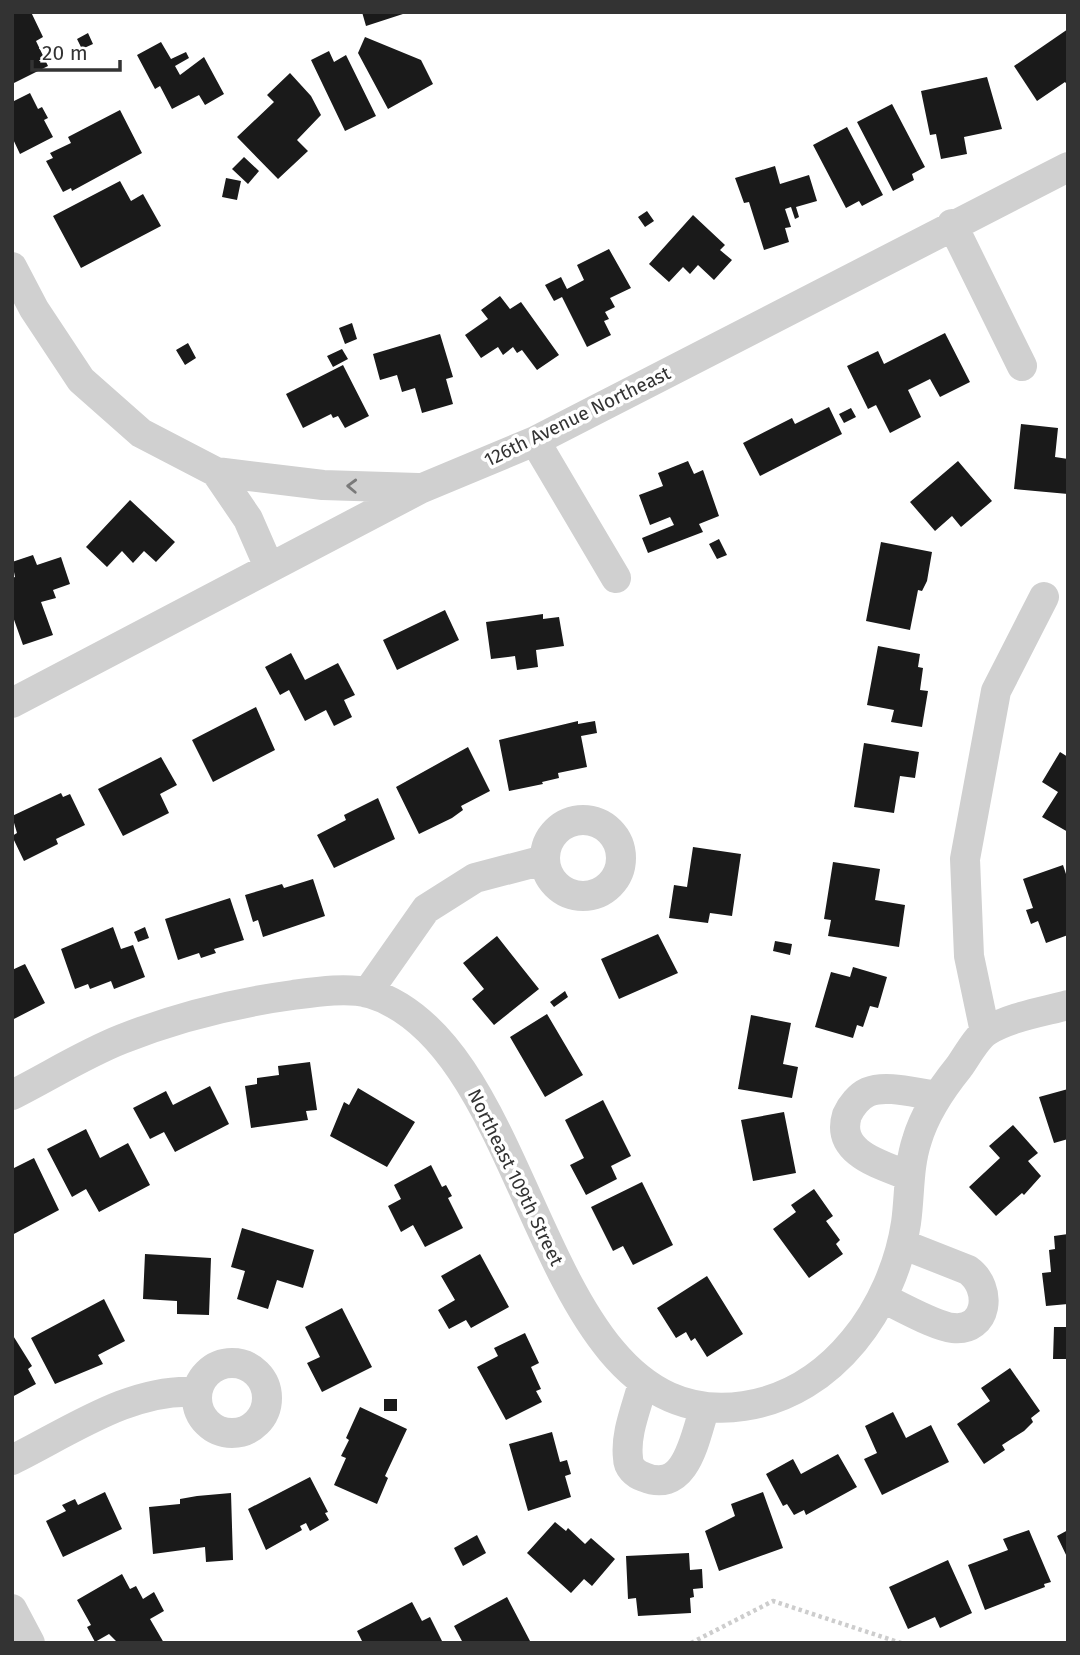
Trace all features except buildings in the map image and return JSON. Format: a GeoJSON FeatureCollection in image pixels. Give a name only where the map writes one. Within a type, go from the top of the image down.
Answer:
{"type":"FeatureCollection","features":[{"type":"Feature","properties":{"kind":"street","name":"126th Avenue Northeast"},"geometry":{"type":"LineString","coordinates":[[12,703],[420,489],[535,442],[952,224],[1068,167]]}},
{"type":"Feature","properties":{"kind":"street"},"geometry":{"type":"LineString","coordinates":[[952,224],[1022,366]]}},
{"type":"Feature","properties":{"kind":"street"},"geometry":{"type":"LineString","coordinates":[[12,267],[34,309],[81,380],[141,433],[216,472],[323,485],[420,489]]}},
{"type":"Feature","properties":{"kind":"street"},"geometry":{"type":"LineString","coordinates":[[535,442],[616,578]]}},
{"type":"Feature","properties":{"kind":"street"},"geometry":{"type":"LineString","coordinates":[[216,472],[248,519],[269,567]]}},
{"type":"Feature","properties":{"kind":"street"},"geometry":{"type":"LineString","coordinates":[[985,1032],[970,956],[965,859],[996,691],[1044,597]]}},
{"type":"Feature","properties":{"kind":"street"},"geometry":{"type":"LineString","coordinates":[[12,1095],[118,1041],[180,1018],[255,1000],[320,991],[368,993],[426,909],[475,878],[544,860]]}},
{"type":"Feature","properties":{"kind":"street","name":"Northeast 109th Street"},"geometry":{"type":"LineString","coordinates":[[368,993],[404,1010],[436,1037],[467,1077],[578,1302],[608,1350],[643,1383],[693,1404]]}},
{"type":"Feature","properties":{"kind":"street"},"geometry":{"type":"LineString","coordinates":[[643,1383],[627,1443],[628,1462],[636,1474],[653,1481],[670,1479],[685,1468],[693,1404],[743,1406],[779,1397],[807,1382],[848,1349],[882,1298],[897,1267],[917,1137],[938,1096],[985,1032],[1026,1016],[1068,1005]]}},
{"type":"Feature","properties":{"kind":"street"},"geometry":{"type":"LineString","coordinates":[[909,1176],[861,1156],[848,1139],[846,1118],[851,1107],[868,1092],[880,1089],[938,1096]]}},
{"type":"Feature","properties":{"kind":"street"},"geometry":{"type":"LineString","coordinates":[[882,1298],[952,1328],[972,1323],[984,1307],[983,1286],[977,1276],[902,1244]]}},
{"type":"Feature","properties":{"kind":"street"},"geometry":{"type":"LineString","coordinates":[[12,1460],[128,1403],[173,1390],[197,1392]]}},
{"type":"Feature","properties":{"kind":"street"},"geometry":{"type":"LineString","coordinates":[[12,1609],[30,1643]]}},
{"type":"Feature","properties":{"kind":"path"},"geometry":{"type":"LineString","coordinates":[[691,1643],[773,1601],[901,1643]]}}]}
